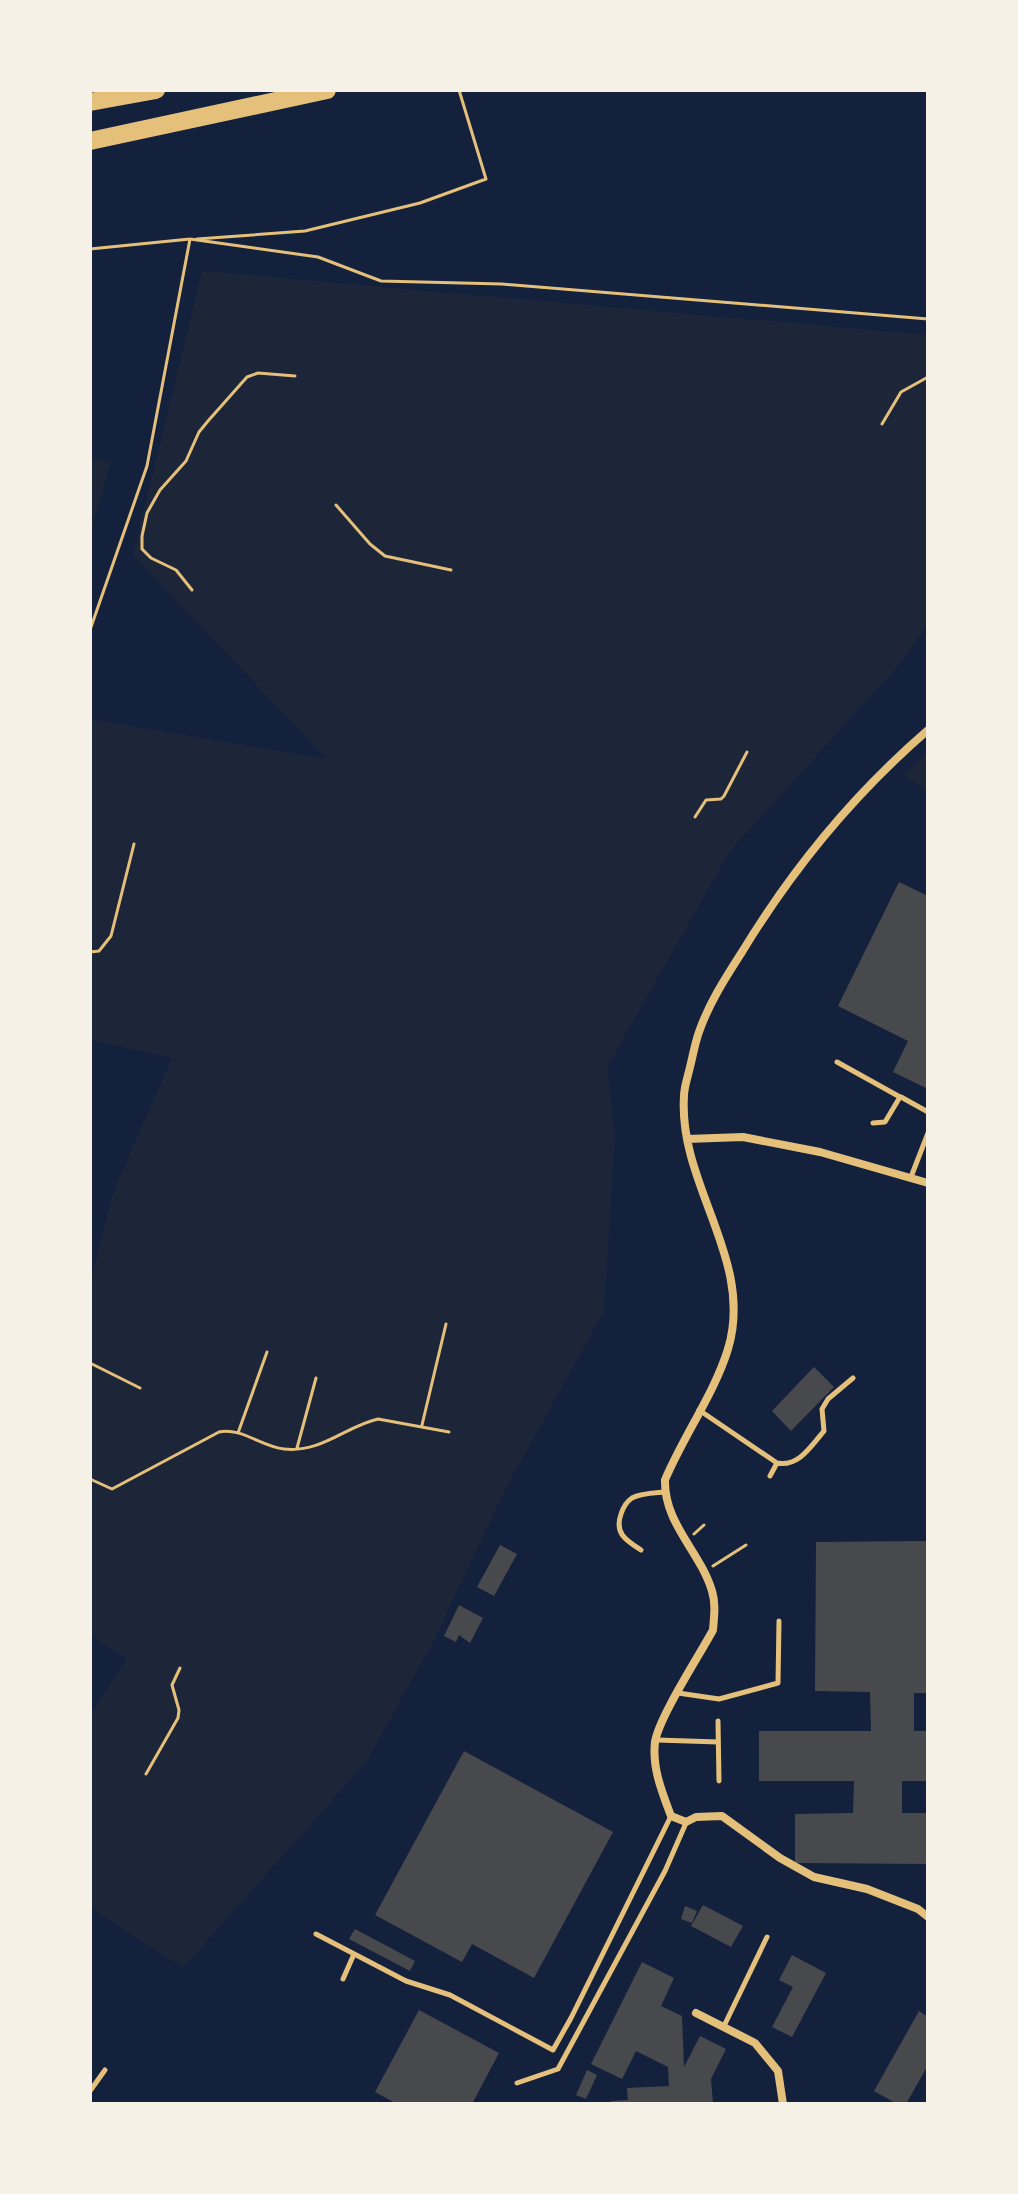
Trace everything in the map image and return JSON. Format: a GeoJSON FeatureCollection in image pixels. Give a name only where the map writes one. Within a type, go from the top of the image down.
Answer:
{"type":"FeatureCollection","features":[{"type":"Feature","properties":{"kind":"highway"},"geometry":{"type":"LineString","coordinates":[[90,102],[156,90]]}},
{"type":"Feature","properties":{"kind":"highway"},"geometry":{"type":"LineString","coordinates":[[90,141],[327,90]]}},
{"type":"Feature","properties":{"kind":"street"},"geometry":{"type":"LineString","coordinates":[[928,730],[861,792],[811,851],[765,915],[723,982],[699,1032],[684,1096],[687,1139],[693,1168],[725,1251],[733,1300],[729,1348],[665,1480],[670,1511],[713,1593],[713,1630],[656,1740],[655,1761],[660,1788],[671,1816],[686,1822],[696,1817],[722,1816],[780,1858],[814,1877],[867,1889],[918,1909],[928,1917]]}},
{"type":"Feature","properties":{"kind":"street"},"geometry":{"type":"LineString","coordinates":[[687,1139],[743,1137],[820,1152],[928,1183]]}},
{"type":"Feature","properties":{"kind":"street"},"geometry":{"type":"LineString","coordinates":[[696,2013],[755,2043],[778,2071],[783,2104]]}},
{"type":"Feature","properties":{"kind":"lane"},"geometry":{"type":"LineString","coordinates":[[837,1062],[928,1112]]}},
{"type":"Feature","properties":{"kind":"lane"},"geometry":{"type":"LineString","coordinates":[[873,1123],[885,1122],[900,1097]]}},
{"type":"Feature","properties":{"kind":"lane"},"geometry":{"type":"LineString","coordinates":[[911,1177],[928,1133]]}},
{"type":"Feature","properties":{"kind":"lane"},"geometry":{"type":"LineString","coordinates":[[699,1410],[777,1463],[795,1462],[824,1431],[822,1409],[828,1399],[853,1378]]}},
{"type":"Feature","properties":{"kind":"lane"},"geometry":{"type":"LineString","coordinates":[[770,1476],[777,1463]]}},
{"type":"Feature","properties":{"kind":"lane"},"geometry":{"type":"LineString","coordinates":[[641,1550],[622,1538],[619,1519],[625,1504],[633,1498],[665,1492]]}},
{"type":"Feature","properties":{"kind":"lane"},"geometry":{"type":"LineString","coordinates":[[678,1693],[719,1699],[778,1683],[779,1621]]}},
{"type":"Feature","properties":{"kind":"lane"},"geometry":{"type":"LineString","coordinates":[[718,1721],[719,1781]]}},
{"type":"Feature","properties":{"kind":"lane"},"geometry":{"type":"LineString","coordinates":[[656,1740],[718,1742]]}},
{"type":"Feature","properties":{"kind":"lane"},"geometry":{"type":"LineString","coordinates":[[316,1934],[406,1981],[450,1995],[553,2050],[671,1816]]}},
{"type":"Feature","properties":{"kind":"lane"},"geometry":{"type":"LineString","coordinates":[[517,2083],[558,2069],[665,1871],[686,1822]]}},
{"type":"Feature","properties":{"kind":"lane"},"geometry":{"type":"LineString","coordinates":[[724,2027],[767,1937]]}},
{"type":"Feature","properties":{"kind":"lane"},"geometry":{"type":"LineString","coordinates":[[343,1979],[354,1954]]}},
{"type":"Feature","properties":{"kind":"lane"},"geometry":{"type":"LineString","coordinates":[[90,2091],[105,2070]]}},
{"type":"Feature","properties":{"kind":"path"},"geometry":{"type":"LineString","coordinates":[[90,249],[305,231],[420,203],[486,179],[459,90]]}},
{"type":"Feature","properties":{"kind":"path"},"geometry":{"type":"LineString","coordinates":[[190,239],[318,257],[381,281],[502,284],[928,319]]}},
{"type":"Feature","properties":{"kind":"path"},"geometry":{"type":"LineString","coordinates":[[90,630],[147,466],[190,239]]}},
{"type":"Feature","properties":{"kind":"path"},"geometry":{"type":"LineString","coordinates":[[192,590],[176,570],[151,558],[142,549],[147,513],[171,475],[186,461],[199,432],[247,377],[258,373],[295,376]]}},
{"type":"Feature","properties":{"kind":"path"},"geometry":{"type":"LineString","coordinates":[[882,424],[901,392],[928,377]]}},
{"type":"Feature","properties":{"kind":"path"},"geometry":{"type":"LineString","coordinates":[[336,505],[370,544],[385,556],[451,570]]}},
{"type":"Feature","properties":{"kind":"path"},"geometry":{"type":"LineString","coordinates":[[695,817],[706,800],[724,796],[747,752]]}},
{"type":"Feature","properties":{"kind":"path"},"geometry":{"type":"LineString","coordinates":[[90,952],[99,951],[111,936],[134,844]]}},
{"type":"Feature","properties":{"kind":"path"},"geometry":{"type":"LineString","coordinates":[[421,1427],[446,1324]]}},
{"type":"Feature","properties":{"kind":"path"},"geometry":{"type":"LineString","coordinates":[[238,1433],[267,1352]]}},
{"type":"Feature","properties":{"kind":"path"},"geometry":{"type":"LineString","coordinates":[[90,1363],[140,1388]]}},
{"type":"Feature","properties":{"kind":"path"},"geometry":{"type":"LineString","coordinates":[[297,1448],[316,1378]]}},
{"type":"Feature","properties":{"kind":"path"},"geometry":{"type":"LineString","coordinates":[[90,1479],[112,1489],[219,1432],[229,1430],[283,1449],[338,1438],[368,1421],[378,1419],[449,1432]]}},
{"type":"Feature","properties":{"kind":"path"},"geometry":{"type":"LineString","coordinates":[[703,1573],[746,1545]]}},
{"type":"Feature","properties":{"kind":"path"},"geometry":{"type":"LineString","coordinates":[[146,1774],[178,1718],[179,1710],[172,1685],[180,1668]]}},
{"type":"Feature","properties":{"kind":"shaded area"},"geometry":{"type":"Polygon","coordinates":[[[202,271],[928,335],[928,623],[899,665],[730,851],[607,1067],[615,1134],[604,1311],[507,1486],[434,1640],[366,1762],[183,1968],[90,1907],[90,1715],[127,1658],[90,1636],[90,1283],[114,1190],[172,1058],[90,1040],[90,719],[327,759],[133,555],[202,271]]]}},
{"type":"Feature","properties":{"kind":"shaded area"},"geometry":{"type":"Polygon","coordinates":[[[90,456],[111,462],[90,536],[90,456]]]}},
{"type":"Feature","properties":{"kind":"shaded area"},"geometry":{"type":"Polygon","coordinates":[[[928,752],[928,791],[903,774],[928,752]]]}},
{"type":"Feature","properties":{"kind":"building"},"geometry":{"type":"Polygon","coordinates":[[[899,882],[928,896],[928,1089],[893,1072],[908,1041],[838,1006],[899,882]]]}},
{"type":"Feature","properties":{"kind":"building"},"geometry":{"type":"Polygon","coordinates":[[[814,1367],[834,1387],[791,1431],[772,1411],[814,1367]]]}},
{"type":"Feature","properties":{"kind":"building"},"geometry":{"type":"Polygon","coordinates":[[[928,1541],[928,1693],[914,1693],[914,1731],[928,1731],[928,1781],[902,1781],[902,1813],[928,1813],[928,1864],[795,1863],[795,1814],[853,1813],[854,1781],[759,1781],[759,1731],[871,1731],[870,1692],[815,1691],[816,1542],[928,1541]]]}},
{"type":"Feature","properties":{"kind":"building"},"geometry":{"type":"Polygon","coordinates":[[[500,1545],[517,1554],[494,1596],[477,1587],[500,1545]]]}},
{"type":"Feature","properties":{"kind":"building"},"geometry":{"type":"Polygon","coordinates":[[[459,1605],[483,1618],[470,1643],[459,1635],[456,1642],[444,1636],[459,1605]]]}},
{"type":"Feature","properties":{"kind":"building"},"geometry":{"type":"Polygon","coordinates":[[[464,1751],[613,1832],[534,1978],[472,1944],[462,1962],[375,1915],[464,1751]]]}},
{"type":"Feature","properties":{"kind":"building"},"geometry":{"type":"Polygon","coordinates":[[[703,1905],[743,1926],[731,1947],[691,1926],[703,1905]]]}},
{"type":"Feature","properties":{"kind":"building"},"geometry":{"type":"Polygon","coordinates":[[[685,1906],[697,1911],[692,1923],[681,1919],[685,1906]]]}},
{"type":"Feature","properties":{"kind":"building"},"geometry":{"type":"Polygon","coordinates":[[[355,1929],[415,1961],[410,1971],[349,1939],[355,1929]]]}},
{"type":"Feature","properties":{"kind":"building"},"geometry":{"type":"Polygon","coordinates":[[[792,1955],[826,1973],[792,2037],[772,2027],[793,1987],[779,1980],[792,1955]]]}},
{"type":"Feature","properties":{"kind":"building"},"geometry":{"type":"Polygon","coordinates":[[[642,1962],[674,1978],[661,2006],[682,2016],[684,2067],[700,2036],[726,2049],[711,2079],[713,2104],[609,2104],[611,2101],[628,2100],[627,2088],[669,2086],[668,2067],[636,2051],[622,2079],[591,2064],[642,1962]]]}},
{"type":"Feature","properties":{"kind":"building"},"geometry":{"type":"Polygon","coordinates":[[[419,2010],[499,2053],[472,2104],[397,2104],[375,2092],[419,2010]]]}},
{"type":"Feature","properties":{"kind":"building"},"geometry":{"type":"Polygon","coordinates":[[[919,2011],[928,2017],[928,2065],[906,2104],[897,2104],[874,2091],[919,2011]]]}},
{"type":"Feature","properties":{"kind":"building"},"geometry":{"type":"Polygon","coordinates":[[[587,2070],[597,2075],[586,2099],[576,2095],[587,2070]]]}}]}
